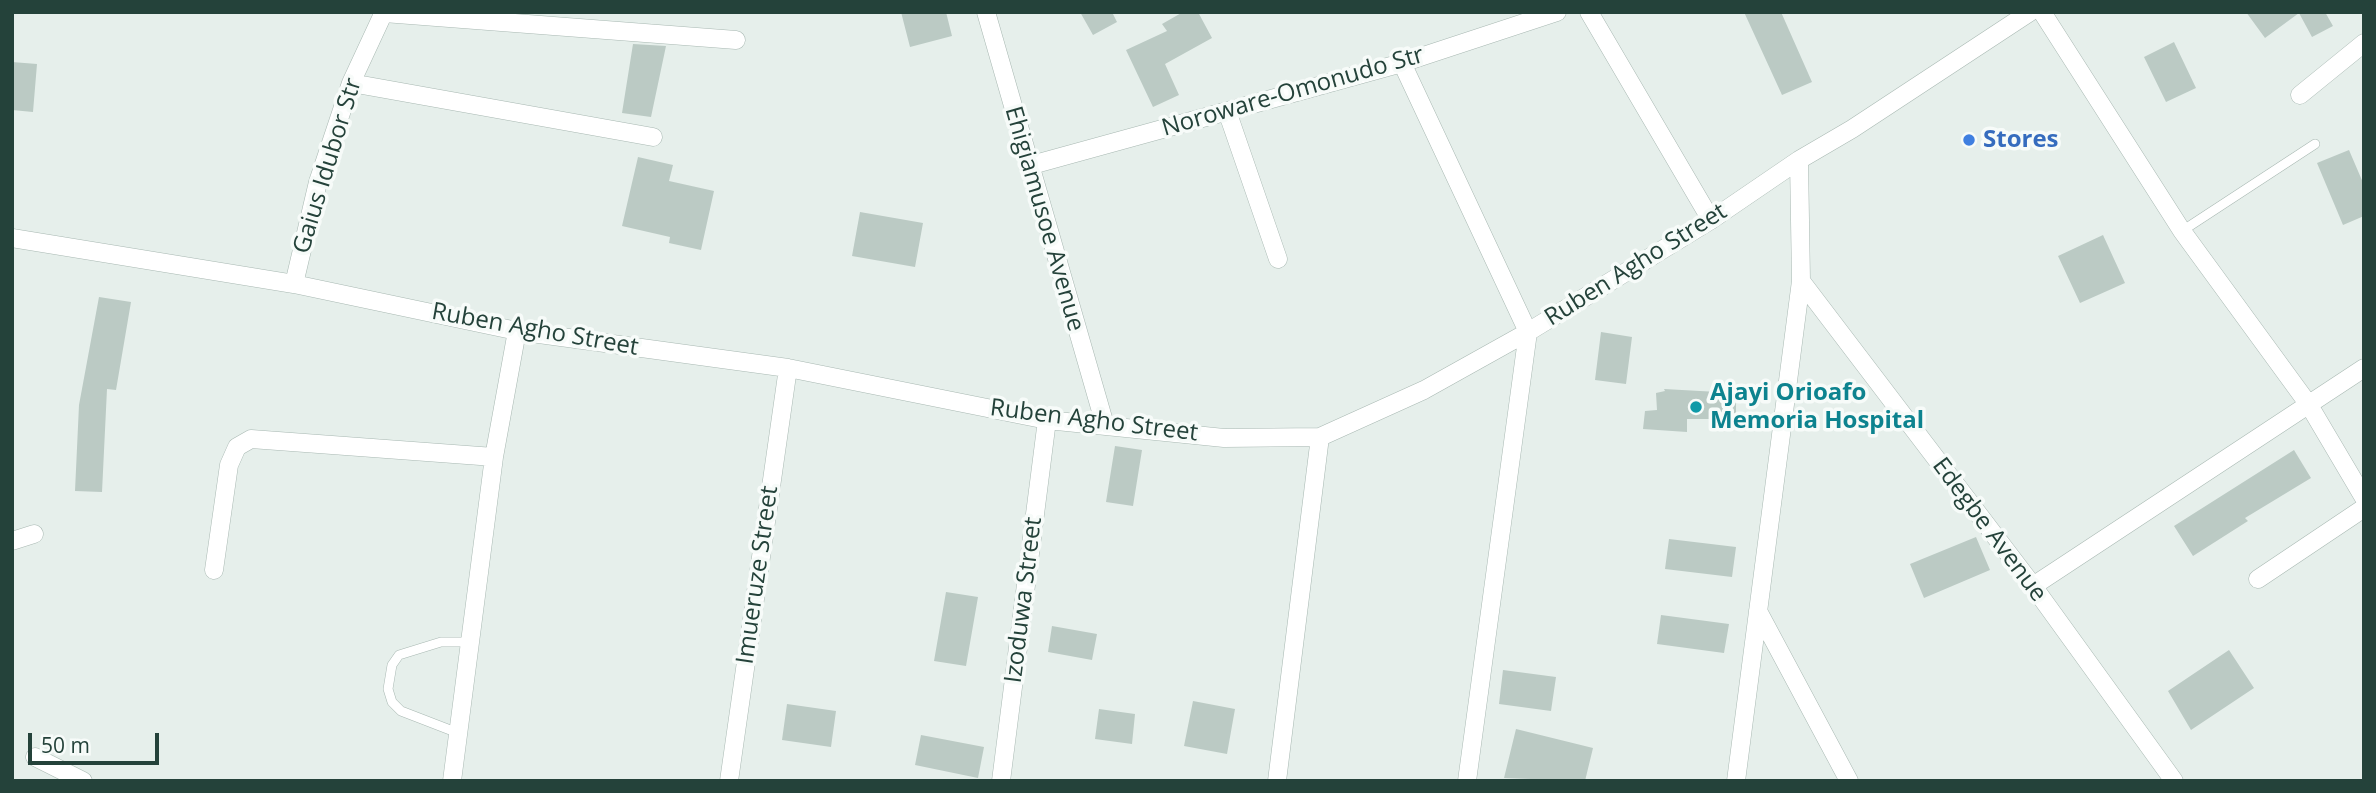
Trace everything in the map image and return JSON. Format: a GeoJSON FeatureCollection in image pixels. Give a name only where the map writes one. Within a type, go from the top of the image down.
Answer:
{"type":"FeatureCollection","features":[{"type":"Feature","properties":{"kind":"street","name":"Ehigiamusoe Avenue"},"geometry":{"type":"LineString","coordinates":[[986,12],[1028,166],[1105,425]]}},
{"type":"Feature","properties":{"kind":"street","name":"Noroware-Omonudo Str"},"geometry":{"type":"LineString","coordinates":[[1028,166],[1402,63],[1557,12]]}},
{"type":"Feature","properties":{"kind":"street"},"geometry":{"type":"LineString","coordinates":[[1588,12],[1711,219]]}},
{"type":"Feature","properties":{"kind":"street","name":"Ruben Agho Street"},"geometry":{"type":"LineString","coordinates":[[12,238],[294,284],[517,331],[788,368],[1047,420],[1224,438],[1320,437],[1424,390],[1528,332],[1711,219],[1798,160],[1852,129],[2030,12]]}},
{"type":"Feature","properties":{"kind":"street"},"geometry":{"type":"LineString","coordinates":[[2042,12],[2182,231],[2309,405],[2364,498]]}},
{"type":"Feature","properties":{"kind":"street"},"geometry":{"type":"LineString","coordinates":[[384,13],[736,40]]}},
{"type":"Feature","properties":{"kind":"street","name":"Gaius Idubor Str"},"geometry":{"type":"LineString","coordinates":[[294,284],[318,182],[351,83],[384,13]]}},
{"type":"Feature","properties":{"kind":"street"},"geometry":{"type":"LineString","coordinates":[[2300,95],[2364,43]]}},
{"type":"Feature","properties":{"kind":"street"},"geometry":{"type":"LineString","coordinates":[[1402,63],[1528,332],[1467,781]]}},
{"type":"Feature","properties":{"kind":"street"},"geometry":{"type":"LineString","coordinates":[[351,83],[653,137]]}},
{"type":"Feature","properties":{"kind":"street"},"geometry":{"type":"LineString","coordinates":[[1227,111],[1278,259]]}},
{"type":"Feature","properties":{"kind":"street"},"geometry":{"type":"LineString","coordinates":[[1736,781],[1801,281],[1798,160]]}},
{"type":"Feature","properties":{"kind":"street","name":"Edegbe Avenue"},"geometry":{"type":"LineString","coordinates":[[1801,281],[2033,586],[2175,781]]}},
{"type":"Feature","properties":{"kind":"street"},"geometry":{"type":"LineString","coordinates":[[452,781],[494,457],[517,331]]}},
{"type":"Feature","properties":{"kind":"street","name":"Imueruze Street"},"geometry":{"type":"LineString","coordinates":[[729,781],[788,368]]}},
{"type":"Feature","properties":{"kind":"street"},"geometry":{"type":"LineString","coordinates":[[2033,586],[2364,368]]}},
{"type":"Feature","properties":{"kind":"street","name":"Izoduwa Street"},"geometry":{"type":"LineString","coordinates":[[1001,781],[1047,420]]}},
{"type":"Feature","properties":{"kind":"street"},"geometry":{"type":"LineString","coordinates":[[1277,781],[1320,437]]}},
{"type":"Feature","properties":{"kind":"street"},"geometry":{"type":"LineString","coordinates":[[214,570],[229,465],[237,447],[251,439],[494,457]]}},
{"type":"Feature","properties":{"kind":"street"},"geometry":{"type":"LineString","coordinates":[[2258,579],[2364,508]]}},
{"type":"Feature","properties":{"kind":"street"},"geometry":{"type":"LineString","coordinates":[[12,541],[34,534]]}},
{"type":"Feature","properties":{"kind":"street"},"geometry":{"type":"LineString","coordinates":[[1758,611],[1849,781]]}},
{"type":"Feature","properties":{"kind":"street"},"geometry":{"type":"LineString","coordinates":[[35,757],[83,781]]}},
{"type":"Feature","properties":{"kind":"lane"},"geometry":{"type":"LineString","coordinates":[[2182,231],[2315,144]]}},
{"type":"Feature","properties":{"kind":"lane"},"geometry":{"type":"LineString","coordinates":[[458,733],[401,711],[392,702],[388,689],[392,665],[399,655],[442,642],[469,642]]}},
{"type":"Feature","properties":{"kind":"building"},"geometry":{"type":"Polygon","coordinates":[[[901,12],[946,12],[952,36],[910,47],[901,12]]]}},
{"type":"Feature","properties":{"kind":"building"},"geometry":{"type":"Polygon","coordinates":[[[1080,12],[1112,12],[1117,22],[1093,35],[1080,12]]]}},
{"type":"Feature","properties":{"kind":"building"},"geometry":{"type":"Polygon","coordinates":[[[1183,12],[1198,12],[1212,38],[1165,64],[1179,95],[1153,107],[1126,50],[1167,31],[1162,24],[1183,12]]]}},
{"type":"Feature","properties":{"kind":"building"},"geometry":{"type":"Polygon","coordinates":[[[1744,12],[1781,12],[1812,82],[1782,95],[1744,12]]]}},
{"type":"Feature","properties":{"kind":"building"},"geometry":{"type":"Polygon","coordinates":[[[2246,12],[2325,12],[2333,26],[2312,37],[2299,13],[2265,38],[2246,12]]]}},
{"type":"Feature","properties":{"kind":"building"},"geometry":{"type":"Polygon","coordinates":[[[2174,42],[2196,88],[2166,102],[2144,57],[2174,42]]]}},
{"type":"Feature","properties":{"kind":"building"},"geometry":{"type":"Polygon","coordinates":[[[633,44],[666,46],[651,117],[622,113],[633,44]]]}},
{"type":"Feature","properties":{"kind":"building"},"geometry":{"type":"Polygon","coordinates":[[[12,62],[37,64],[33,112],[12,110],[12,62]]]}},
{"type":"Feature","properties":{"kind":"building"},"geometry":{"type":"Polygon","coordinates":[[[2349,150],[2364,185],[2364,216],[2343,225],[2317,163],[2349,150]]]}},
{"type":"Feature","properties":{"kind":"building"},"geometry":{"type":"Polygon","coordinates":[[[638,157],[673,165],[669,181],[714,191],[701,250],[669,243],[670,237],[622,226],[638,157]]]}},
{"type":"Feature","properties":{"kind":"building"},"geometry":{"type":"Polygon","coordinates":[[[860,212],[923,223],[915,267],[852,256],[860,212]]]}},
{"type":"Feature","properties":{"kind":"building"},"geometry":{"type":"Polygon","coordinates":[[[2103,235],[2125,283],[2080,303],[2058,256],[2103,235]]]}},
{"type":"Feature","properties":{"kind":"building"},"geometry":{"type":"Polygon","coordinates":[[[99,297],[131,302],[116,390],[107,389],[102,492],[75,491],[79,405],[99,297]]]}},
{"type":"Feature","properties":{"kind":"building"},"geometry":{"type":"Polygon","coordinates":[[[1601,332],[1632,337],[1626,384],[1595,380],[1601,332]]]}},
{"type":"Feature","properties":{"kind":"building","name":"Ajayi Orioafo Memoria Hospital"},"geometry":{"type":"Polygon","coordinates":[[[1664,389],[1736,393],[1736,419],[1687,419],[1687,432],[1643,429],[1645,411],[1657,410],[1656,393],[1665,391],[1664,389]]]}},
{"type":"Feature","properties":{"kind":"building"},"geometry":{"type":"Polygon","coordinates":[[[1115,446],[1142,450],[1133,506],[1106,502],[1115,446]]]}},
{"type":"Feature","properties":{"kind":"building"},"geometry":{"type":"Polygon","coordinates":[[[2294,450],[2311,478],[2245,518],[2248,521],[2193,556],[2174,526],[2294,450]]]}},
{"type":"Feature","properties":{"kind":"building"},"geometry":{"type":"Polygon","coordinates":[[[1976,537],[1990,570],[1924,598],[1910,564],[1976,537]]]}},
{"type":"Feature","properties":{"kind":"building"},"geometry":{"type":"Polygon","coordinates":[[[1669,539],[1736,547],[1732,577],[1665,569],[1669,539]]]}},
{"type":"Feature","properties":{"kind":"building"},"geometry":{"type":"Polygon","coordinates":[[[946,592],[978,597],[966,666],[934,661],[946,592]]]}},
{"type":"Feature","properties":{"kind":"building"},"geometry":{"type":"Polygon","coordinates":[[[1661,615],[1729,624],[1724,653],[1657,644],[1661,615]]]}},
{"type":"Feature","properties":{"kind":"building"},"geometry":{"type":"Polygon","coordinates":[[[1052,626],[1097,634],[1092,660],[1048,652],[1052,626]]]}},
{"type":"Feature","properties":{"kind":"building"},"geometry":{"type":"Polygon","coordinates":[[[2229,650],[2254,688],[2191,730],[2168,691],[2229,650]]]}},
{"type":"Feature","properties":{"kind":"building"},"geometry":{"type":"Polygon","coordinates":[[[1503,670],[1556,677],[1551,711],[1499,704],[1503,670]]]}},
{"type":"Feature","properties":{"kind":"building"},"geometry":{"type":"Polygon","coordinates":[[[1193,701],[1235,709],[1227,754],[1184,746],[1193,701]]]}},
{"type":"Feature","properties":{"kind":"building"},"geometry":{"type":"Polygon","coordinates":[[[787,704],[836,711],[831,747],[782,740],[787,704]]]}},
{"type":"Feature","properties":{"kind":"building"},"geometry":{"type":"Polygon","coordinates":[[[1099,709],[1135,714],[1132,744],[1095,739],[1099,709]]]}},
{"type":"Feature","properties":{"kind":"building"},"geometry":{"type":"Polygon","coordinates":[[[1516,729],[1593,748],[1585,781],[1504,778],[1516,729]]]}},
{"type":"Feature","properties":{"kind":"building"},"geometry":{"type":"Polygon","coordinates":[[[921,735],[984,747],[978,778],[915,765],[921,735]]]}},
{"type":"Feature","properties":{"kind":"place","name":"Stores"},"geometry":{"type":"Point","coordinates":[1969,140]}},
{"type":"Feature","properties":{"kind":"place","name":"Ajayi Orioafo Memoria Hospital"},"geometry":{"type":"Point","coordinates":[1696,407]}}]}
